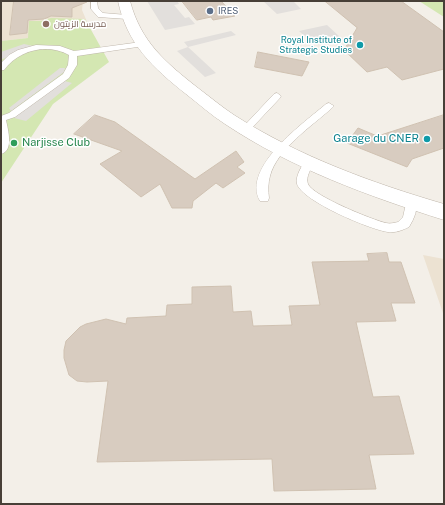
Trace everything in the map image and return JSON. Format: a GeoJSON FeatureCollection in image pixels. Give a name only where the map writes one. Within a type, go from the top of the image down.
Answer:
{"type":"FeatureCollection","features":[{"type":"Feature","properties":{"kind":"street"},"geometry":{"type":"LineString","coordinates":[[126,9],[141,44],[171,74],[234,123],[281,149],[346,178],[411,202],[444,212]]}},
{"type":"Feature","properties":{"kind":"lane"},"geometry":{"type":"LineString","coordinates":[[94,1],[95,9],[101,15],[126,9]]}},
{"type":"Feature","properties":{"kind":"lane"},"geometry":{"type":"LineString","coordinates":[[1,68],[7,60],[16,54],[31,49],[64,49],[73,54],[141,44]]}},
{"type":"Feature","properties":{"kind":"lane"},"geometry":{"type":"LineString","coordinates":[[1,151],[5,138],[1,119],[12,115],[66,76],[74,64],[73,54]]}},
{"type":"Feature","properties":{"kind":"lane"},"geometry":{"type":"LineString","coordinates":[[246,129],[277,96]]}},
{"type":"Feature","properties":{"kind":"lane"},"geometry":{"type":"LineString","coordinates":[[264,198],[263,185],[268,166],[281,149],[329,106]]}},
{"type":"Feature","properties":{"kind":"lane"},"geometry":{"type":"LineString","coordinates":[[310,161],[302,178],[303,186],[307,192],[319,200],[378,225],[395,228],[405,224],[409,217],[411,202]]}},
{"type":"Feature","properties":{"kind":"shaded area","name":"مدرسة الزيتون"},"geometry":{"type":"Polygon","coordinates":[[[1,1],[83,1],[82,10],[91,31],[1,41],[1,1]]]}},
{"type":"Feature","properties":{"kind":"shaded area"},"geometry":{"type":"Polygon","coordinates":[[[147,1],[177,1],[179,4],[174,5],[185,18],[189,17],[195,24],[165,30],[147,1]]]}},
{"type":"Feature","properties":{"kind":"shaded area"},"geometry":{"type":"Polygon","coordinates":[[[263,1],[293,1],[301,9],[277,14],[263,1]]]}},
{"type":"Feature","properties":{"kind":"shaded area"},"geometry":{"type":"Polygon","coordinates":[[[327,25],[340,37],[312,43],[299,31],[327,25]]]}},
{"type":"Feature","properties":{"kind":"shaded area"},"geometry":{"type":"Polygon","coordinates":[[[231,31],[236,35],[188,47],[184,42],[231,31]]]}},
{"type":"Feature","properties":{"kind":"shaded area"},"geometry":{"type":"Polygon","coordinates":[[[24,44],[33,46],[1,60],[1,52],[24,44]]]}},
{"type":"Feature","properties":{"kind":"shaded area"},"geometry":{"type":"Polygon","coordinates":[[[188,47],[216,73],[205,77],[177,51],[188,47]]]}},
{"type":"Feature","properties":{"kind":"shaded area"},"geometry":{"type":"Polygon","coordinates":[[[60,68],[65,68],[64,72],[11,111],[9,108],[60,68]]]}},
{"type":"Feature","properties":{"kind":"shaded area"},"geometry":{"type":"Polygon","coordinates":[[[61,80],[72,83],[26,121],[14,118],[61,80]]]}},
{"type":"Feature","properties":{"kind":"shaded area"},"geometry":{"type":"Polygon","coordinates":[[[423,255],[444,259],[444,316],[423,255]]]}},
{"type":"Feature","properties":{"kind":"green space"},"geometry":{"type":"Polygon","coordinates":[[[419,1],[444,1],[444,17],[419,1]]]}},
{"type":"Feature","properties":{"kind":"green space","name":"Narjisse Club"},"geometry":{"type":"Polygon","coordinates":[[[51,18],[85,19],[109,62],[53,104],[1,183],[1,41],[28,38],[29,21],[41,21],[51,18]]]}},
{"type":"Feature","properties":{"kind":"building","name":"مدرسة الزيتون"},"geometry":{"type":"Polygon","coordinates":[[[14,1],[87,2],[72,8],[72,17],[51,16],[44,19],[28,20],[27,33],[10,35],[14,1]]]}},
{"type":"Feature","properties":{"kind":"building","name":"IRES"},"geometry":{"type":"Polygon","coordinates":[[[182,1],[221,1],[235,16],[213,20],[211,17],[197,20],[182,1]]]}},
{"type":"Feature","properties":{"kind":"building","name":"Royal Institute of Strategic Studies"},"geometry":{"type":"Polygon","coordinates":[[[325,1],[401,1],[444,32],[444,69],[402,80],[387,67],[367,72],[344,50],[357,28],[325,1]]]}},
{"type":"Feature","properties":{"kind":"building"},"geometry":{"type":"Polygon","coordinates":[[[258,52],[309,62],[302,76],[255,67],[258,52]]]}},
{"type":"Feature","properties":{"kind":"building"},"geometry":{"type":"Polygon","coordinates":[[[95,115],[115,122],[195,179],[236,151],[244,162],[237,167],[245,173],[223,188],[216,183],[193,201],[192,208],[172,208],[160,184],[141,197],[100,164],[122,151],[74,134],[95,115]]]}},
{"type":"Feature","properties":{"kind":"building"},"geometry":{"type":"Polygon","coordinates":[[[444,115],[444,148],[412,159],[407,167],[347,143],[358,128],[377,136],[444,115]]]}},
{"type":"Feature","properties":{"kind":"building"},"geometry":{"type":"Polygon","coordinates":[[[387,253],[389,262],[401,262],[415,303],[391,303],[396,321],[356,322],[373,397],[399,396],[414,454],[369,455],[376,489],[274,491],[272,459],[97,462],[108,381],[77,381],[69,375],[64,358],[66,341],[80,327],[106,319],[126,324],[127,318],[166,316],[167,305],[192,304],[192,287],[231,286],[233,312],[251,311],[253,326],[292,325],[289,306],[320,305],[312,262],[369,261],[367,254],[387,253]]]}},
{"type":"Feature","properties":{"kind":"place","name":"IRES"},"geometry":{"type":"Point","coordinates":[210,11]}},
{"type":"Feature","properties":{"kind":"place","name":"مدرسة الزيتون"},"geometry":{"type":"Point","coordinates":[46,24]}},
{"type":"Feature","properties":{"kind":"place","name":"Royal Institute of Strategic Studies"},"geometry":{"type":"Point","coordinates":[360,45]}},
{"type":"Feature","properties":{"kind":"place","name":"Garage du CNER"},"geometry":{"type":"Point","coordinates":[427,139]}},
{"type":"Feature","properties":{"kind":"place","name":"Narjisse Club"},"geometry":{"type":"Point","coordinates":[14,143]}}]}
